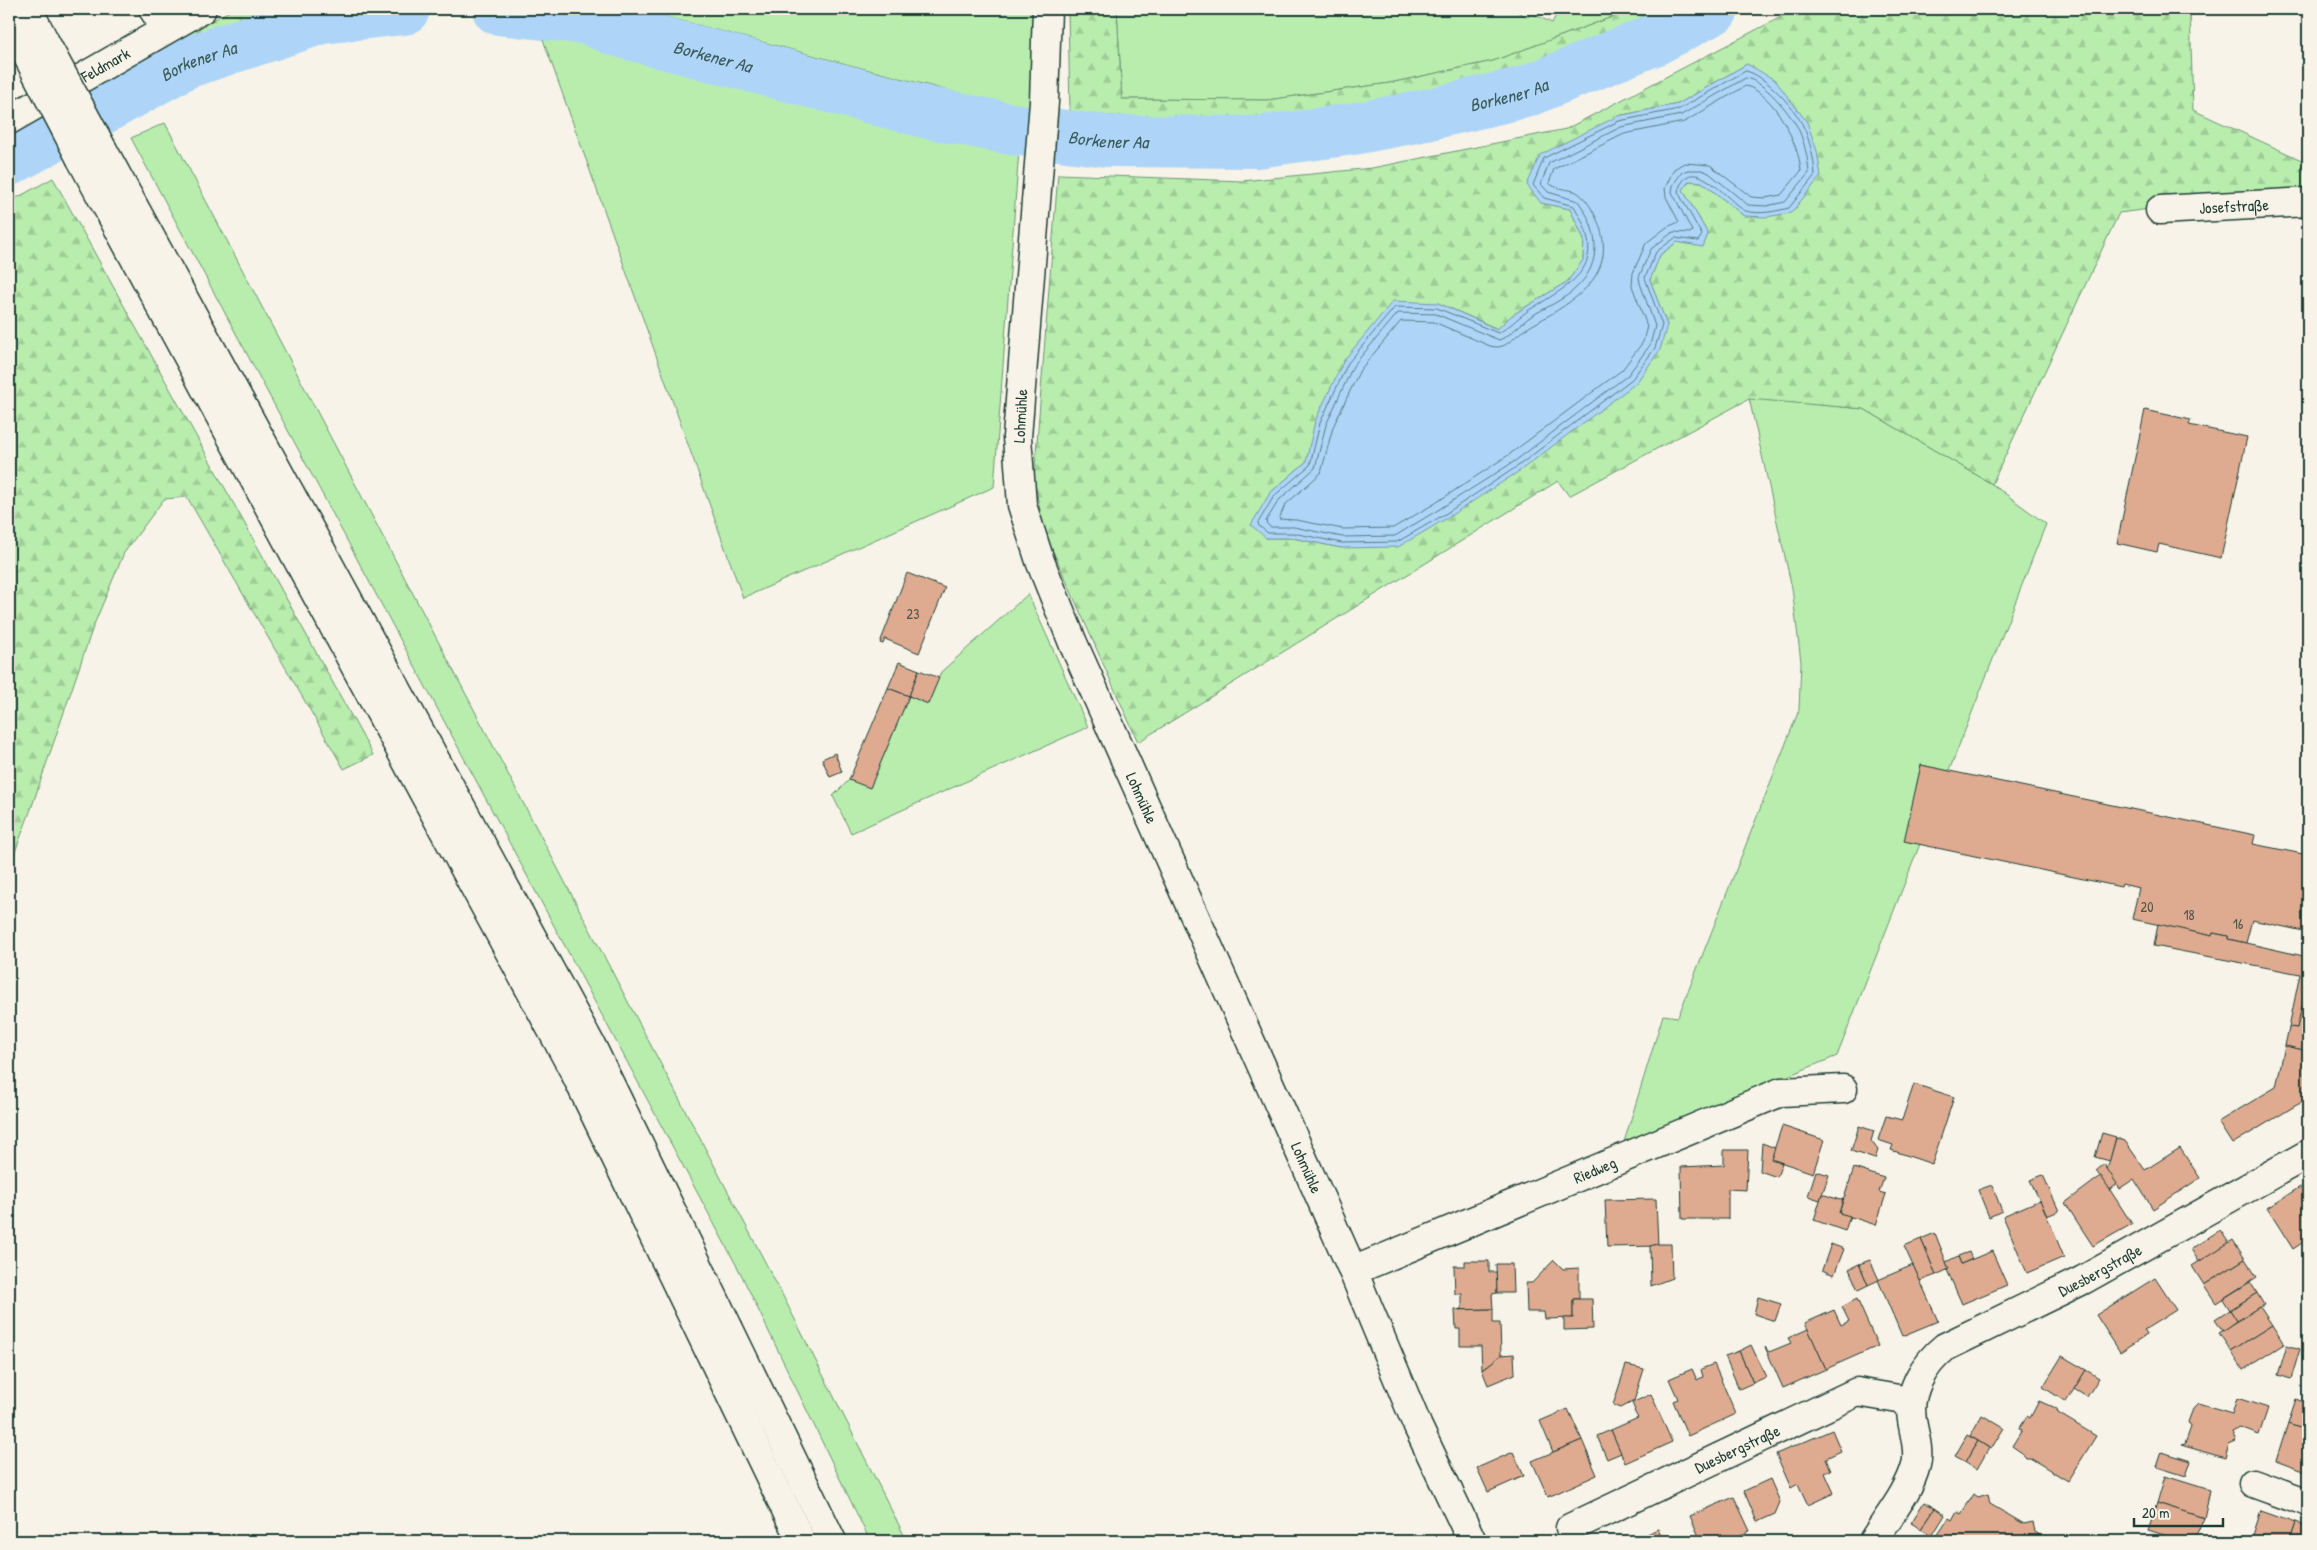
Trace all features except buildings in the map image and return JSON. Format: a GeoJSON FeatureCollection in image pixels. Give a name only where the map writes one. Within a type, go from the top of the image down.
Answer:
{"type":"FeatureCollection","features":[{"type":"Feature","properties":{"kind":"main road"},"geometry":{"type":"LineString","coordinates":[[28,9],[36,50]]}},
{"type":"Feature","properties":{"kind":"main road","name":"Feldmark"},"geometry":{"type":"LineString","coordinates":[[9,120],[159,19],[202,9]]}},
{"type":"Feature","properties":{"kind":"main road","name":"Lohmühle"},"geometry":{"type":"LineString","coordinates":[[1047,9],[1044,102],[1017,437],[1022,505],[1040,561],[1073,643],[1353,1271],[1418,1427],[1472,1541]]}},
{"type":"Feature","properties":{"kind":"main road"},"geometry":{"type":"LineString","coordinates":[[9,20],[36,50],[92,154],[574,1071],[801,1541]]}},
{"type":"Feature","properties":{"kind":"main road"},"geometry":{"type":"LineString","coordinates":[[92,154],[592,1047],[832,1541]]}},
{"type":"Feature","properties":{"kind":"main road","name":"Josefstraße"},"geometry":{"type":"LineString","coordinates":[[2160,210],[2308,202]]}},
{"type":"Feature","properties":{"kind":"main road","name":"Riedweg"},"geometry":{"type":"LineString","coordinates":[[1353,1271],[1781,1092],[1843,1089]]}},
{"type":"Feature","properties":{"kind":"main road","name":"Duesbergstraße"},"geometry":{"type":"LineString","coordinates":[[1570,1528],[1857,1392],[1910,1401],[1926,1367],[1934,1356],[1946,1348],[2083,1280],[2308,1154]]}},
{"type":"Feature","properties":{"kind":"main road"},"geometry":{"type":"LineString","coordinates":[[1873,1541],[1905,1490],[1917,1464],[1917,1448],[1910,1401]]}},
{"type":"Feature","properties":{"kind":"main road"},"geometry":{"type":"LineString","coordinates":[[2253,1483],[2308,1503]]}},
{"type":"Feature","properties":{"kind":"green space"},"geometry":{"type":"Polygon","coordinates":[[[233,9],[271,9],[198,33],[139,61],[233,9]]]}},
{"type":"Feature","properties":{"kind":"green space"},"geometry":{"type":"Polygon","coordinates":[[[636,9],[1036,9],[1033,107],[980,99],[636,9]]]}},
{"type":"Feature","properties":{"kind":"green space"},"geometry":{"type":"Polygon","coordinates":[[[1068,9],[1117,9],[1122,99],[1267,100],[1390,83],[1493,61],[1634,9],[1670,9],[1624,31],[1539,64],[1448,91],[1358,107],[1262,118],[1169,120],[1070,113],[1068,9]]]}},
{"type":"Feature","properties":{"kind":"green space"},"geometry":{"type":"Polygon","coordinates":[[[1117,9],[1511,9],[1528,17],[1531,13],[1552,23],[1559,9],[1634,9],[1493,61],[1390,83],[1267,100],[1122,99],[1117,9]]]}},
{"type":"Feature","properties":{"kind":"green space"},"geometry":{"type":"Polygon","coordinates":[[[1796,9],[2190,9],[2193,110],[2308,163],[2308,188],[2119,213],[1992,484],[1864,409],[1749,399],[1569,496],[1558,481],[1138,742],[1044,531],[1034,479],[1058,174],[1242,181],[1372,168],[1566,129],[1796,9]],[[1747,64],[1678,104],[1618,116],[1541,203],[1570,209],[1584,239],[1583,260],[1568,281],[1511,316],[1498,329],[1438,303],[1306,462],[1270,493],[1266,538],[1293,538],[1341,548],[1667,325],[1650,280],[1660,255],[1677,242],[1703,246],[1708,234],[1683,190],[1689,181],[1702,182],[1744,216],[1747,64]]]}},
{"type":"Feature","properties":{"kind":"green space"},"geometry":{"type":"Polygon","coordinates":[[[540,31],[553,32],[627,48],[875,118],[971,141],[1019,150],[994,487],[743,598],[540,31]]]}},
{"type":"Feature","properties":{"kind":"green space"},"geometry":{"type":"Polygon","coordinates":[[[165,123],[783,1296],[907,1541],[870,1541],[741,1274],[131,138],[165,123]]]}},
{"type":"Feature","properties":{"kind":"green space"},"geometry":{"type":"Polygon","coordinates":[[[53,178],[373,755],[344,769],[187,497],[164,499],[124,553],[93,627],[9,868],[9,202],[53,178]]]}},
{"type":"Feature","properties":{"kind":"green space"},"geometry":{"type":"Polygon","coordinates":[[[1749,398],[1864,409],[1992,484],[2046,524],[1949,771],[1921,765],[1905,841],[1920,844],[1837,1056],[1624,1142],[1663,1015],[1678,1017],[1799,710],[1801,662],[1792,588],[1749,398]]]}},
{"type":"Feature","properties":{"kind":"green space"},"geometry":{"type":"Polygon","coordinates":[[[1028,594],[1088,727],[851,833],[833,796],[849,780],[870,787],[909,696],[928,704],[941,672],[1028,594]]]}},
{"type":"Feature","properties":{"kind":"water"},"geometry":{"type":"Polygon","coordinates":[[[1747,64],[1775,80],[1807,122],[1817,151],[1821,176],[1791,213],[1766,217],[1744,216],[1702,182],[1689,181],[1683,190],[1708,234],[1703,247],[1677,242],[1660,255],[1650,280],[1667,325],[1660,350],[1636,383],[1521,470],[1444,520],[1398,547],[1341,548],[1293,538],[1266,538],[1251,525],[1270,493],[1306,462],[1315,421],[1344,360],[1393,301],[1438,303],[1497,329],[1511,316],[1568,281],[1583,260],[1584,239],[1570,209],[1541,203],[1527,185],[1540,155],[1618,116],[1678,104],[1747,64]]]}},
{"type":"Feature","properties":{"kind":"waterway","name":"Borkener Aa"},"geometry":{"type":"LineString","coordinates":[[9,160],[185,63],[322,18],[404,9]]}},
{"type":"Feature","properties":{"kind":"waterway","name":"Borkener Aa"},"geometry":{"type":"LineString","coordinates":[[498,9],[588,19],[615,30],[925,112],[1011,129],[1107,141],[1257,142],[1353,129],[1426,115],[1525,92],[1654,40],[1713,9]]}}]}
